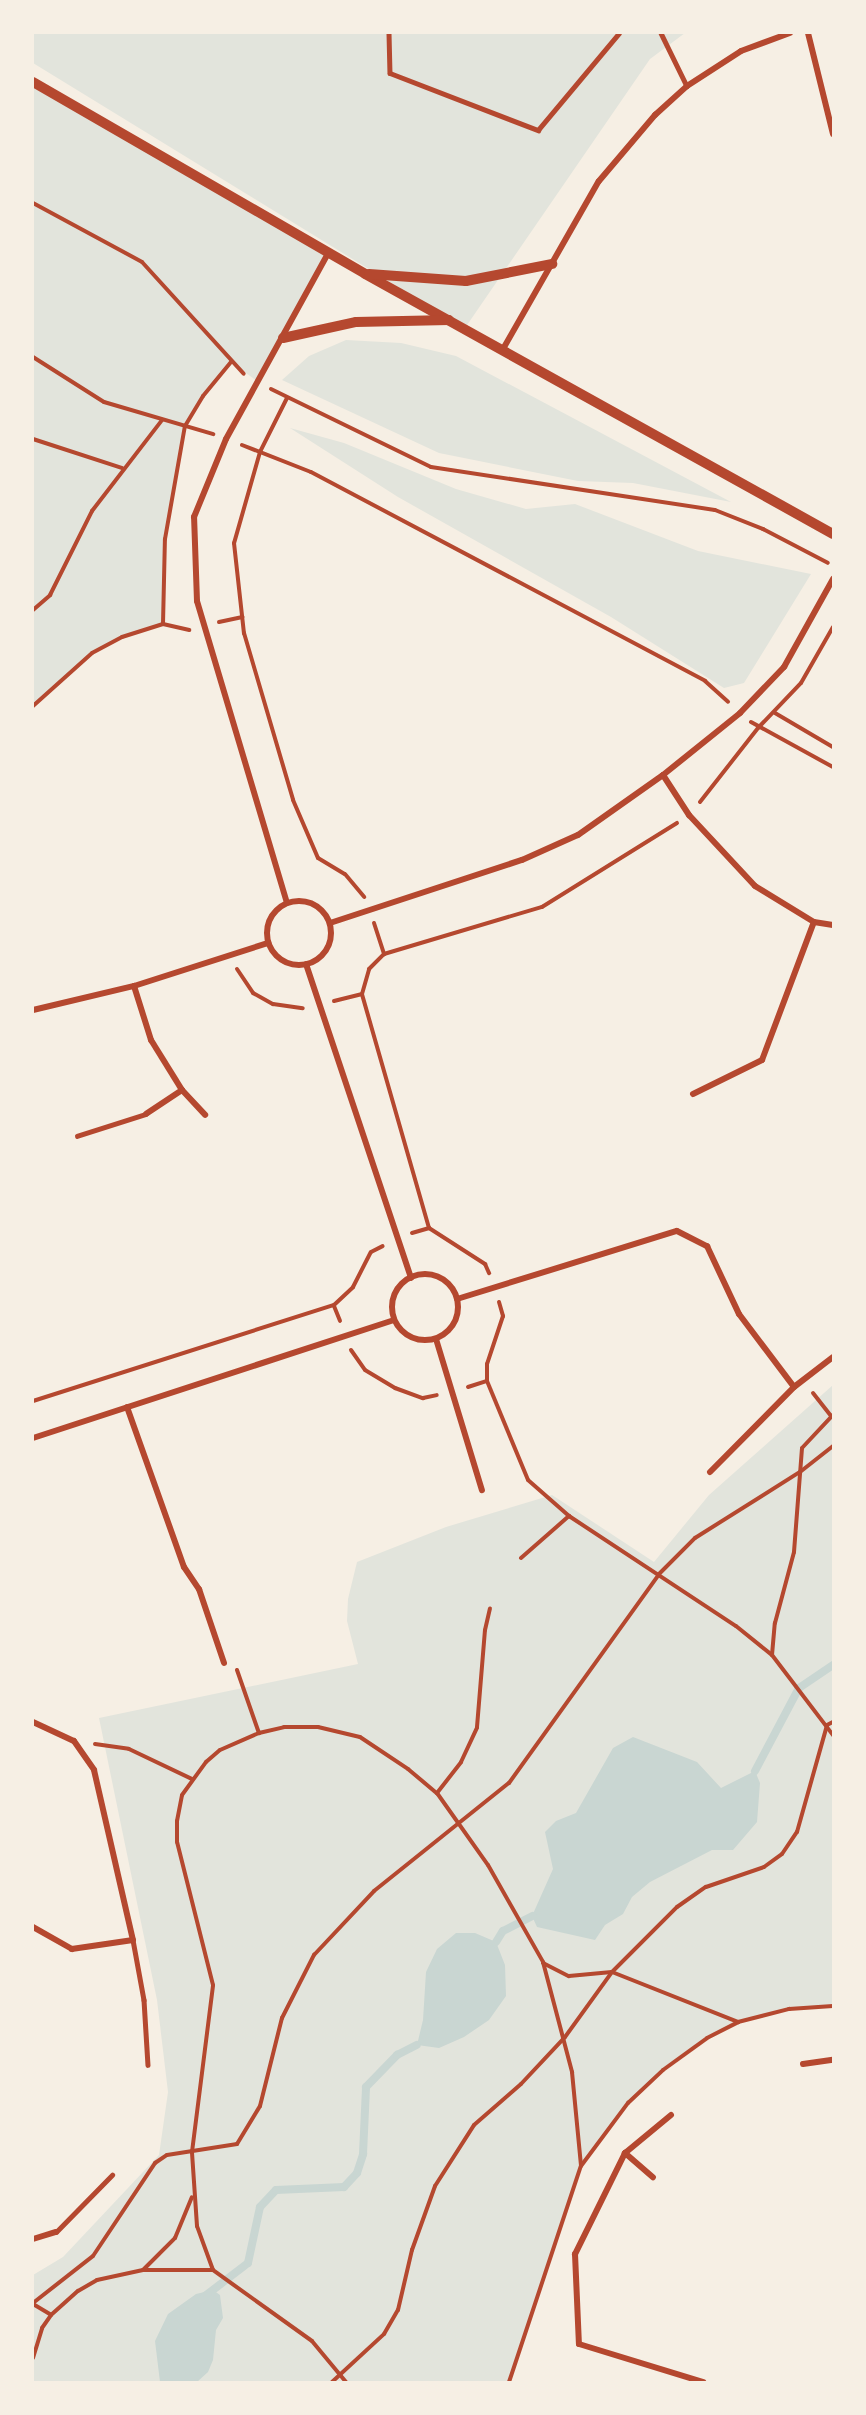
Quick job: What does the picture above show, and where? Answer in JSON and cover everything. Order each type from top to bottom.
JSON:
[{"type":"street","points":[[503,349],[599,181],[655,115],[687,86],[741,51],[790,33]]},
{"type":"street","points":[[808,33],[833,134]]},
{"type":"street","points":[[33,82],[365,274],[833,534]]},
{"type":"street","points":[[287,903],[197,601],[194,517],[226,439],[329,252]]},
{"type":"street","points":[[365,274],[466,281],[552,264]]},
{"type":"street","points":[[283,338],[356,322],[449,320]]},
{"type":"street","points":[[330,923],[522,860],[578,835],[663,775],[740,713],[784,667],[833,579]]},
{"type":"street","points":[[663,775],[689,815],[755,886],[814,922],[833,925]]},
{"type":"street","points":[[298,901],[318,906],[330,923],[329,944],[316,960],[306,964],[288,963],[268,943],[268,924],[272,915],[287,903],[298,901]]},
{"type":"street","points":[[693,1094],[762,1060],[814,922]]},
{"type":"street","points":[[33,1010],[134,986],[268,943]]},
{"type":"street","points":[[306,964],[411,1278]]},
{"type":"street","points":[[134,986],[151,1040],[182,1090],[205,1115]]},
{"type":"street","points":[[146,1114],[182,1090]]},
{"type":"street","points":[[457,1299],[677,1231],[707,1246],[739,1314],[794,1387]]},
{"type":"street","points":[[433,1275],[447,1283],[457,1299],[456,1321],[436,1339],[413,1338],[393,1320],[395,1294],[411,1278],[433,1275]]},
{"type":"street","points":[[33,1438],[393,1320]]},
{"type":"street","points":[[436,1339],[450,1392],[482,1490]]},
{"type":"street","points":[[710,1472],[794,1387],[833,1357]]},
{"type":"street","points":[[128,1407],[184,1567],[199,1589],[224,1663]]},
{"type":"street","points":[[33,1722],[74,1741],[94,1770],[133,1940],[72,1949],[33,1927]]},
{"type":"street","points":[[803,2064],[833,2060]]},
{"type":"street","points":[[671,2115],[625,2153],[575,2254],[579,2344],[703,2382]]},
{"type":"street","points":[[625,2153],[653,2177]]},
{"type":"street","points":[[33,2239],[57,2232]]},
{"type":"lane","points":[[389,33],[390,73],[538,130],[619,33]]},
{"type":"lane","points":[[661,33],[687,86]]},
{"type":"lane","points":[[77,1136],[146,1114]]},
{"type":"lane","points":[[133,1940],[144,2000],[148,2065]]},
{"type":"lane","points":[[57,2232],[112,2175]]},
{"type":"path","points":[[33,203],[142,262],[231,362],[257,381],[287,398],[431,467],[715,510],[763,528],[833,565]]},
{"type":"path","points":[[33,357],[104,402],[226,439],[311,472],[705,681],[758,728],[833,767]]},
{"type":"path","points":[[33,706],[92,653],[122,637],[163,624],[165,539],[185,426],[203,396],[231,362]]},
{"type":"path","points":[[287,398],[260,452],[234,543],[244,633],[293,800],[318,858],[345,874],[362,892],[384,954]]},
{"type":"path","points":[[33,610],[50,595],[92,511],[122,468],[162,420]]},
{"type":"path","points":[[33,439],[122,468]]},
{"type":"path","points":[[833,627],[801,682],[775,713],[758,728],[689,815],[542,907],[384,954],[369,969],[362,994],[429,1228],[485,1264],[495,1286],[503,1316],[487,1364],[487,1381],[528,1480],[569,1516],[658,1574],[772,1655],[833,1735]]},
{"type":"path","points":[[775,713],[833,747]]},
{"type":"path","points":[[231,955],[253,993],[273,1004],[298,1009],[362,994]]},
{"type":"path","points":[[33,1401],[334,1305],[353,1287],[371,1252],[398,1237],[429,1228]]},
{"type":"path","points":[[334,1305],[353,1356],[365,1370],[395,1388],[423,1398],[487,1381]]},
{"type":"path","points":[[772,1655],[775,1623],[794,1552],[802,1448],[832,1415],[803,1380]]},
{"type":"path","points":[[51,2315],[33,2304],[93,2256],[155,2163],[167,2156],[237,2144],[250,2127],[260,2106],[282,2018],[314,1955],[375,1891],[426,1847],[461,1825],[509,1783],[658,1574],[695,1538],[800,1472],[833,1446]]},
{"type":"path","points":[[521,1558],[569,1516]]},
{"type":"path","points":[[437,1793],[461,1762],[477,1727],[485,1630],[490,1609]]},
{"type":"path","points":[[224,1663],[234,1665],[242,1678],[259,1733]]},
{"type":"path","points":[[332,2382],[384,2334],[398,2310],[421,2221],[453,2155],[474,2125],[521,2084],[566,2037],[612,1972],[644,1938],[696,1894],[737,1873],[764,1868],[782,1854],[797,1832],[827,1725],[833,1722]]},
{"type":"path","points":[[346,2382],[312,2341],[213,2270],[197,2226],[192,2196],[192,2152],[213,1985],[177,1842],[182,1795],[192,1779],[220,1750],[259,1733],[302,1726],[360,1737],[408,1769],[437,1793],[461,1825],[543,1962],[566,2037],[581,2166]]},
{"type":"path","points":[[74,1741],[129,1749],[192,1779]]},
{"type":"path","points":[[543,1962],[568,1976],[612,1972],[738,2022]]},
{"type":"path","points":[[143,2270],[175,2238],[192,2196]]},
{"type":"path","points":[[33,2358],[42,2328],[51,2315],[78,2291],[97,2280],[143,2270],[213,2270]]},
{"type":"shaded area","points":[[33,33],[685,33],[650,59],[465,328],[33,63]]},
{"type":"shaded area","points":[[33,82],[329,252],[257,381],[232,363],[203,396],[185,426],[165,539],[163,624],[122,637],[92,653],[33,706]]},
{"type":"shaded area","points":[[346,340],[401,343],[456,356],[731,502],[633,483],[578,481],[439,453],[282,380],[309,356]]},
{"type":"shaded area","points":[[290,428],[344,443],[456,489],[526,509],[575,504],[698,551],[811,574],[744,683],[724,688],[611,617],[398,497]]},
{"type":"shaded area","points":[[833,1385],[833,2006],[789,2009],[738,2022],[707,2038],[663,2070],[628,2103],[581,2166],[509,2382],[33,2382],[33,2275],[63,2257],[159,2155],[168,2092],[157,2000],[99,1718],[358,1664],[347,1621],[348,1599],[357,1562],[446,1527],[552,1495],[654,1562],[709,1495]]},
{"type":"shaded area","points":[[633,1737],[697,1762],[721,1788],[755,1771],[760,1783],[757,1822],[733,1850],[712,1850],[650,1882],[632,1897],[623,1914],[605,1925],[595,1940],[537,1927],[532,1916],[553,1869],[545,1832],[556,1821],[576,1813],[613,1748]]},
{"type":"shaded area","points":[[456,1933],[475,1933],[496,1942],[505,1965],[506,1996],[489,2020],[464,2037],[439,2048],[417,2045],[423,2020],[426,1972],[437,1949]]},
{"type":"shaded area","points":[[213,2290],[220,2295],[223,2318],[216,2330],[213,2360],[208,2372],[197,2382],[160,2382],[155,2341],[168,2314],[196,2294]]},
{"type":"waterway","points":[[755,1771],[799,1688],[833,1665]]},
{"type":"waterway","points":[[496,1942],[503,1931],[532,1916]]},
{"type":"waterway","points":[[205,2296],[248,2263],[260,2207],[276,2190],[344,2187],[357,2173],[363,2154],[366,2087],[397,2055],[417,2045]]}]
